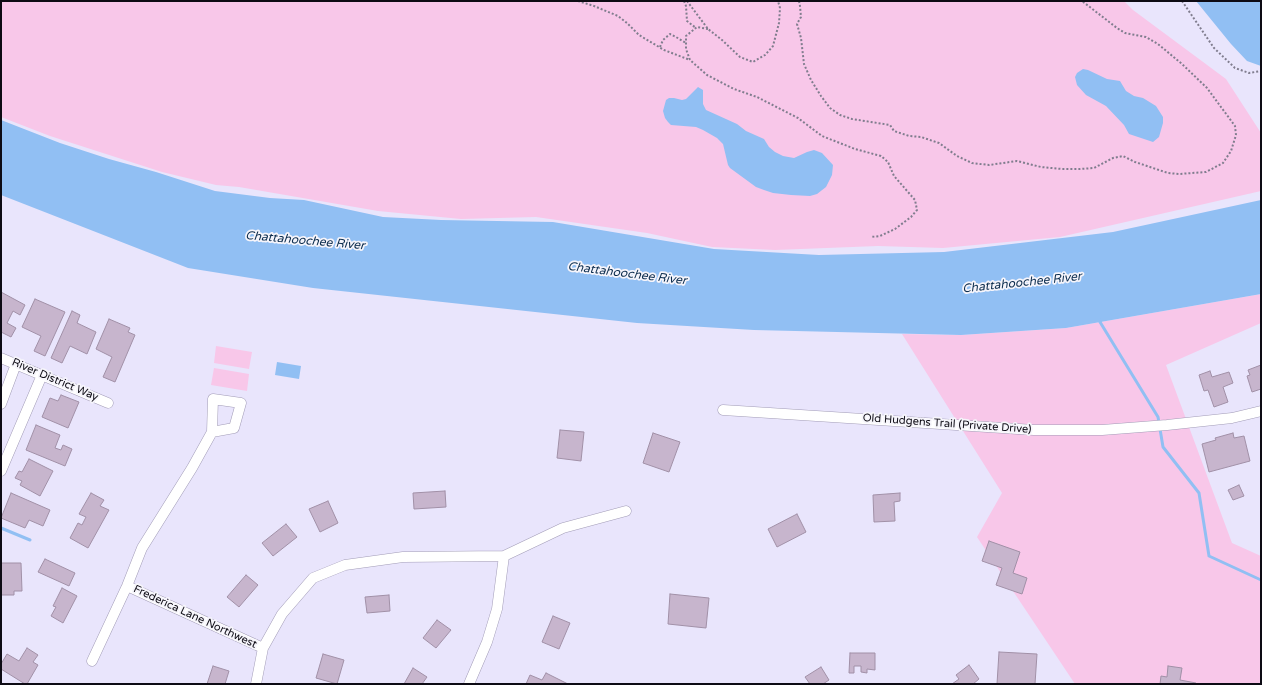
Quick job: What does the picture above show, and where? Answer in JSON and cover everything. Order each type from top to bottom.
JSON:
[{"type":"street","name":"River District Way","points":[[1,358],[108,403]]},
{"type":"street","points":[[1,404],[16,364]]},
{"type":"street","points":[[1,471],[42,375]]},
{"type":"street","name":"Old Hudgens Trail (Private Drive)","points":[[723,410],[1034,430],[1102,430],[1169,425],[1232,418],[1261,411]]},
{"type":"street","name":"Frederica Lane Northwest","points":[[92,661],[127,586],[142,548],[192,468],[212,432]]},
{"type":"street","points":[[256,684],[263,648],[282,614],[313,578],[345,565],[403,557],[504,556],[564,528],[626,511]]},
{"type":"street","points":[[469,684],[488,642],[497,609],[504,556]]},
{"type":"street","name":"Frederica Lane Northwest","points":[[127,586],[263,648]]},
{"type":"path","points":[[578,1],[618,16],[639,35],[660,47],[690,60],[707,75],[734,90],[757,97],[798,118],[822,136],[855,149],[881,156],[888,162],[894,176],[915,200],[917,210],[911,217],[895,229],[880,236],[871,236]]},
{"type":"path","points":[[684,1],[686,6],[687,21],[696,28]]},
{"type":"path","points":[[687,1],[708,29],[740,57],[753,62],[765,55],[773,46],[779,23],[780,8],[778,1]]},
{"type":"path","points":[[799,1],[801,17],[798,24],[804,64],[811,80],[821,96],[830,108],[840,115],[852,119],[890,125],[894,131],[939,143],[957,156],[972,163],[978,164],[989,165],[1017,161],[1041,167],[1080,169],[1094,168],[1114,158],[1123,156],[1135,162],[1168,173],[1179,174],[1206,172],[1223,162],[1231,151],[1236,135],[1235,126],[1207,88],[1158,44],[1146,37],[1125,33],[1116,28],[1082,1]]},
{"type":"path","points":[[1182,1],[1214,48],[1235,68],[1249,72],[1261,71]]},
{"type":"path","points":[[690,60],[686,49],[686,36],[697,27],[708,29]]},
{"type":"path","points":[[660,47],[663,40],[670,34],[686,43]]},
{"type":"shaded area","points":[[1,1],[1124,1],[1133,10],[1226,79],[1261,133],[1261,191],[1060,237],[943,248],[878,246],[775,250],[712,247],[647,233],[536,217],[461,219],[378,211],[239,187],[216,185],[162,172],[50,136],[1,117]]},
{"type":"shaded area","points":[[1261,294],[1261,323],[1166,365],[1232,543],[1261,556],[1261,684],[1075,684],[977,537],[1002,493],[902,334],[961,335],[1066,328]]},
{"type":"shaded area","points":[[216,346],[252,352],[249,369],[214,363]]},
{"type":"shaded area","points":[[214,368],[249,374],[247,391],[211,385]]},
{"type":"water","points":[[1196,1],[1261,1],[1261,66],[1247,61]]},
{"type":"water","points":[[1083,69],[1107,79],[1120,81],[1126,91],[1134,96],[1143,98],[1156,106],[1163,117],[1159,137],[1153,142],[1129,134],[1124,125],[1106,106],[1086,95],[1077,85],[1075,77],[1077,73]]},
{"type":"water","points":[[698,87],[703,90],[703,104],[706,110],[737,124],[746,131],[764,139],[769,147],[775,152],[783,156],[794,158],[814,150],[822,153],[833,165],[832,175],[826,187],[817,194],[810,196],[773,193],[756,187],[730,168],[723,144],[717,138],[696,127],[671,125],[665,118],[663,111],[666,100],[669,98],[682,100],[686,99]]},
{"type":"water","name":"Chattahoochee River","points":[[1,120],[60,143],[215,191],[270,198],[304,200],[383,217],[441,220],[553,222],[714,249],[819,255],[944,252],[1113,232],[1261,200],[1261,294],[1066,328],[961,335],[754,330],[637,323],[313,288],[188,268],[1,195]]},
{"type":"water","points":[[277,362],[301,366],[299,379],[275,375]]},
{"type":"building","points":[[1,292],[25,305],[20,315],[13,311],[7,323],[16,328],[11,337],[1,332]]},
{"type":"building","points":[[35,299],[65,312],[45,356],[34,351],[41,336],[22,327]]},
{"type":"building","points":[[72,311],[80,315],[77,323],[96,332],[87,354],[70,346],[62,363],[51,358]]},
{"type":"building","points":[[109,319],[130,328],[128,332],[135,335],[115,382],[103,377],[112,357],[96,349]]},
{"type":"building","points":[[1261,365],[1261,389],[1252,392],[1247,376],[1250,375],[1248,370]]},
{"type":"building","points":[[1210,371],[1212,377],[1229,372],[1233,383],[1223,387],[1228,402],[1214,407],[1208,390],[1204,391],[1199,375]]},
{"type":"building","points":[[61,395],[79,402],[68,428],[42,417],[50,398],[58,401]]},
{"type":"building","points":[[36,425],[60,435],[55,448],[61,450],[63,445],[72,449],[65,466],[26,450]]},
{"type":"building","points":[[560,430],[584,432],[581,461],[557,458]]},
{"type":"building","points":[[653,433],[680,442],[669,472],[643,463]]},
{"type":"building","points":[[1233,433],[1234,438],[1244,436],[1250,461],[1209,472],[1202,444],[1216,440],[1215,438]]},
{"type":"building","points":[[29,459],[53,471],[40,496],[20,485],[22,481],[15,478],[19,471],[22,472]]},
{"type":"building","points":[[1239,485],[1244,496],[1233,500],[1228,490]]},
{"type":"building","points":[[445,491],[446,507],[414,509],[413,493]]},
{"type":"building","points":[[11,493],[50,510],[43,526],[29,520],[25,528],[1,518]]},
{"type":"building","points":[[91,493],[104,500],[100,506],[109,510],[88,548],[70,538],[78,523],[82,525],[86,517],[79,514]]},
{"type":"building","points":[[900,493],[900,501],[894,502],[895,521],[874,522],[873,495]]},
{"type":"building","points":[[328,501],[338,523],[320,532],[309,509]]},
{"type":"building","points":[[797,514],[806,532],[777,547],[768,529]]},
{"type":"building","points":[[286,524],[297,537],[273,556],[262,543]]},
{"type":"building","points":[[989,541],[1020,552],[1013,573],[1027,578],[1022,594],[996,585],[1002,568],[982,561]]},
{"type":"building","points":[[45,559],[75,573],[69,586],[38,572]]},
{"type":"building","points":[[1,563],[21,563],[22,591],[14,591],[14,595],[1,595]]},
{"type":"building","points":[[246,575],[258,585],[239,607],[227,597]]},
{"type":"building","points":[[62,588],[77,596],[63,623],[51,616],[56,607],[53,606]]},
{"type":"building","points":[[670,594],[709,598],[706,628],[668,624]]},
{"type":"building","points":[[389,595],[390,611],[367,613],[365,597]]},
{"type":"building","points":[[553,616],[570,623],[559,649],[542,642]]},
{"type":"building","points":[[437,620],[451,630],[436,648],[423,638]]},
{"type":"building","points":[[27,648],[38,655],[33,662],[38,665],[27,684],[25,684],[1,669],[1,664],[7,654],[19,661]]},
{"type":"building","points":[[999,652],[1037,654],[1035,684],[997,684]]},
{"type":"building","points":[[850,653],[875,653],[875,670],[867,669],[867,673],[861,672],[861,666],[854,666],[854,673],[849,673]]},
{"type":"building","points":[[323,654],[344,660],[337,684],[316,678]]},
{"type":"building","points":[[969,665],[979,679],[973,684],[952,684],[959,679],[956,675]]},
{"type":"building","points":[[213,666],[229,671],[225,684],[207,684]]},
{"type":"building","points":[[1168,666],[1182,668],[1180,680],[1196,684],[1160,684],[1161,676],[1167,677]]},
{"type":"building","points":[[821,667],[829,680],[823,684],[810,684],[805,677]]},
{"type":"building","points":[[413,668],[427,677],[422,684],[404,684]]},
{"type":"building","points":[[546,673],[568,684],[526,684],[530,675],[542,680]]},
{"type":"waterway","points":[[1101,320],[1100,322],[1158,417],[1163,447],[1199,493],[1209,556],[1261,580]]},
{"type":"waterway","points":[[1,528],[30,540]]}]
